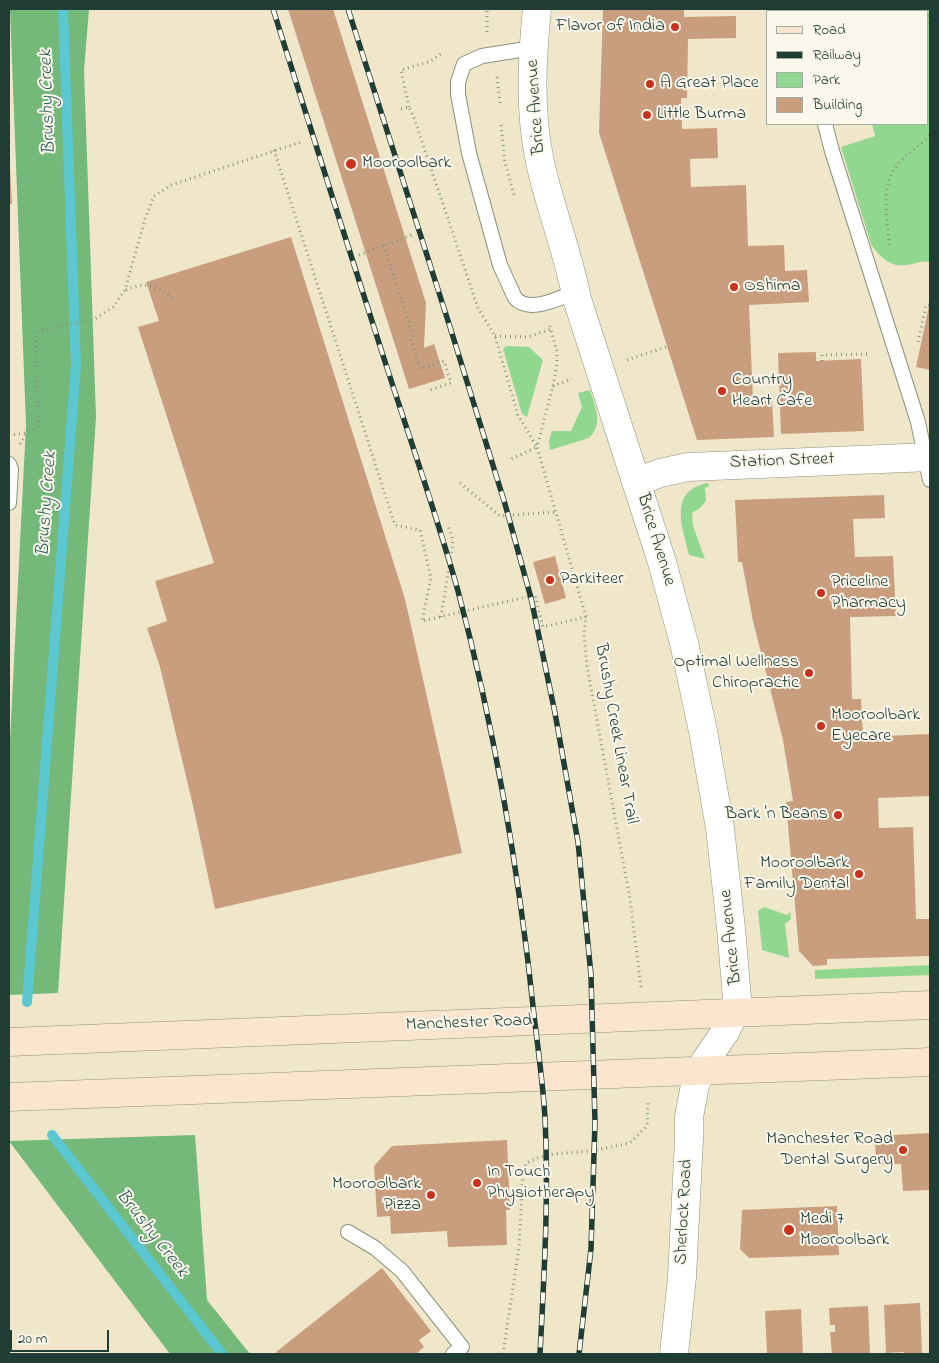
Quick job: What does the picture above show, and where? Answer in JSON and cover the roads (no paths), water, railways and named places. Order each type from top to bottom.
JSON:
[{"type":"main road","name":"Manchester Road","points":[[9,1042],[930,1006]]},
{"type":"main road","points":[[9,1097],[930,1062]]},
{"type":"street","name":"Brice Avenue","points":[[537,9],[533,48],[534,116],[540,161],[571,268],[576,292],[662,562],[684,643],[713,783],[737,980],[737,998],[734,1014],[725,1032],[700,1071]]},
{"type":"street","name":"Station Street","points":[[637,482],[660,473],[688,467],[929,464]]},
{"type":"street","name":"Sherlock Road","points":[[674,1354],[682,1277],[689,1117],[692,1097],[700,1071]]},
{"type":"lane","points":[[533,48],[492,54],[468,61],[459,73],[458,94],[469,153],[500,264],[510,289],[518,302],[526,305],[544,302],[576,292]]},
{"type":"lane","points":[[825,125],[918,422],[929,464]]},
{"type":"lane","points":[[9,464],[12,469],[9,504]]},
{"type":"lane","points":[[348,1232],[374,1248],[402,1271],[462,1347],[453,1354]]},
{"type":"waterway","name":"Brushy Creek","points":[[27,1002],[76,365],[63,9]]},
{"type":"waterway","name":"Brushy Creek","points":[[52,1135],[222,1354]]},
{"type":"railway","points":[[273,9],[449,560],[471,643],[494,749],[521,908],[544,1105],[546,1207],[540,1354]]},
{"type":"railway","points":[[348,9],[505,504],[531,598],[555,713],[578,842],[591,975],[595,1122],[591,1249],[579,1354]]},
{"type":"place","name":"Flavor of India","points":[[675,27]]},
{"type":"place","name":"A Great Place","points":[[650,84]]},
{"type":"place","name":"Little Burma","points":[[647,115]]},
{"type":"place","name":"Mooroolbark","points":[[351,164]]},
{"type":"place","name":"Oshima","points":[[734,287]]},
{"type":"place","name":"Country Heart Cafe","points":[[722,391]]},
{"type":"place","name":"Parkiteer","points":[[550,580]]},
{"type":"place","name":"Priceline Pharmacy","points":[[821,593]]},
{"type":"place","name":"Optimal Wellness Chiropractic","points":[[809,673]]},
{"type":"place","name":"Mooroolbark Eyecare","points":[[821,726]]},
{"type":"place","name":"Bark 'n Beans","points":[[838,815]]},
{"type":"place","name":"Mooroolbark Family Dental","points":[[859,874]]},
{"type":"place","name":"Manchester Road Dental Surgery","points":[[903,1150]]},
{"type":"place","name":"In Touch Physiotherapy","points":[[477,1183]]},
{"type":"place","name":"Mooroolbark Pizza","points":[[431,1195]]},
{"type":"place","name":"Medi 7 Mooroolbark","points":[[789,1230]]}]
